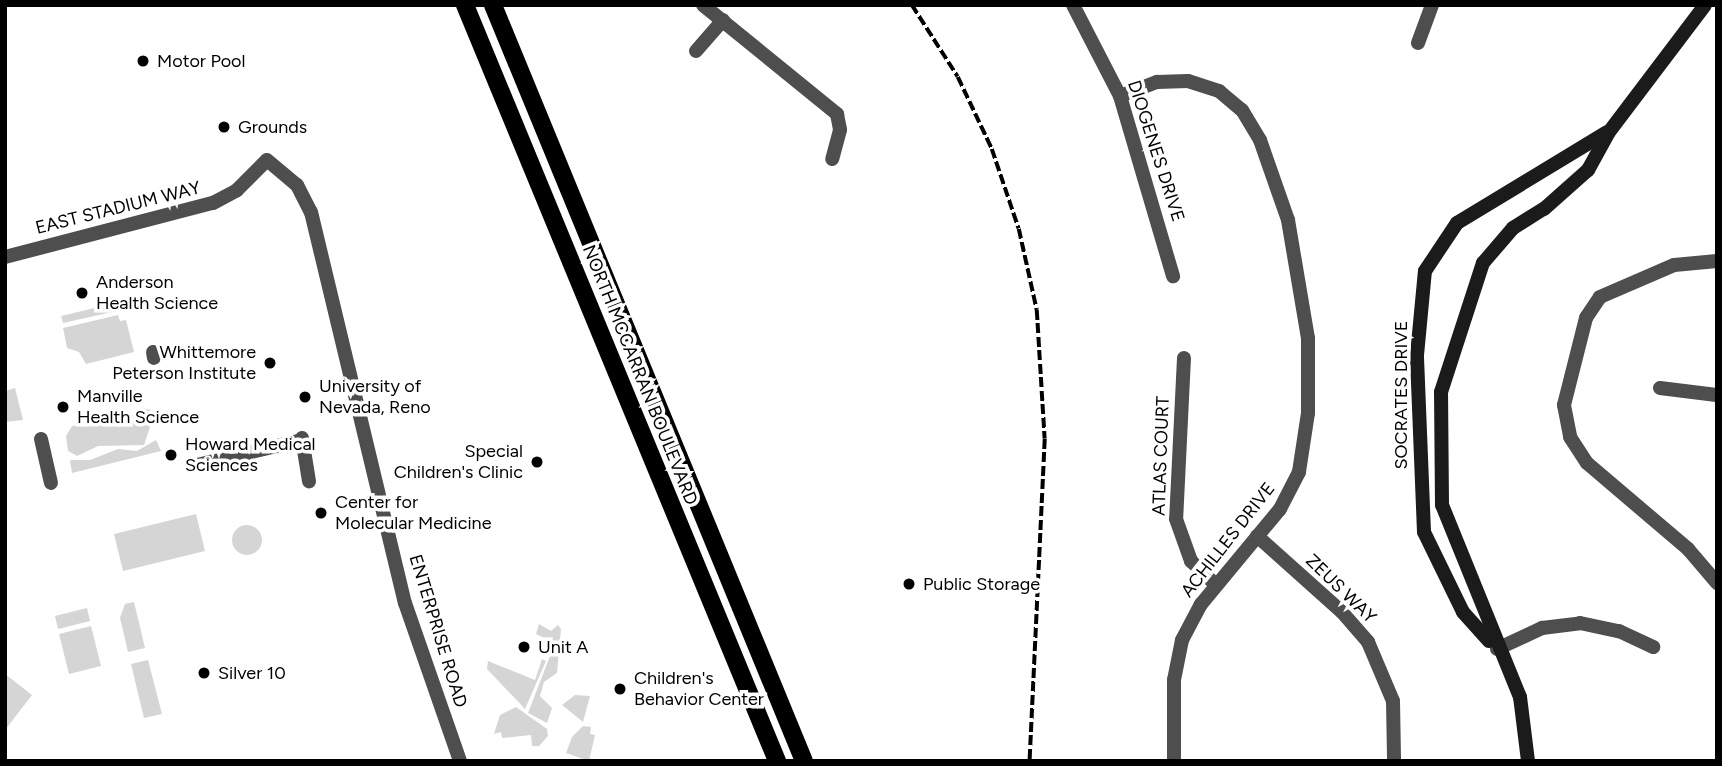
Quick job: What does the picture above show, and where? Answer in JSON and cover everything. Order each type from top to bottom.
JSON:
[{"type":"main road","name":"NORTH MCCARRAN BOULEVARD","points":[[465,5],[777,761]]},
{"type":"main road","name":"NORTH MCCARRAN BOULEVARD","points":[[493,5],[804,761]]},
{"type":"street","points":[[703,5],[837,114],[841,130],[832,159]]},
{"type":"street","name":"DIOGENES DRIVE","points":[[1073,5],[1120,96],[1173,276]]},
{"type":"street","points":[[1418,43],[1432,5]]},
{"type":"street","name":"SOCRATES DRIVE","points":[[1528,761],[1520,698],[1497,649],[1442,505],[1441,392],[1483,263],[1513,229],[1544,209],[1588,170],[1609,132],[1705,5]]},
{"type":"street","points":[[696,51],[723,20]]},
{"type":"street","name":"ACHILLES DRIVE","points":[[1120,96],[1172,80],[1219,91],[1251,123],[1284,207],[1304,298],[1308,413],[1295,481],[1257,536],[1216,585],[1190,622],[1177,660],[1174,761]]},
{"type":"street","name":"SOCRATES DRIVE","points":[[1497,649],[1463,611],[1424,532],[1418,355],[1425,271],[1457,223],[1609,132]]},
{"type":"street","name":"EAST STADIUM WAY","points":[[5,257],[214,203],[237,190],[267,160]]},
{"type":"street","name":"ENTERPRISE ROAD","points":[[267,160],[297,185],[311,212],[405,603],[460,761]]},
{"type":"street","points":[[1717,261],[1674,265],[1600,297],[1586,318],[1564,405],[1570,437],[1587,463],[1688,549],[1717,583]]},
{"type":"street","name":"ATLAS COURT","points":[[1184,358],[1176,519],[1191,561],[1216,585]]},
{"type":"street","points":[[1661,388],[1717,395]]},
{"type":"street","points":[[41,439],[51,483]]},
{"type":"street","points":[[197,465],[302,439],[309,481]]},
{"type":"street","name":"ZEUS WAY","points":[[1257,536],[1342,612],[1368,642],[1393,701],[1394,761]]},
{"type":"street","points":[[1497,649],[1542,628],[1580,624],[1619,631],[1653,647]]},
{"type":"shaded area","points":[[137,298],[139,306],[63,323],[61,316]]},
{"type":"shaded area","points":[[118,315],[120,321],[126,320],[134,352],[86,364],[79,352],[67,348],[63,328]]},
{"type":"shaded area","points":[[15,388],[23,420],[5,422],[5,391]]},
{"type":"shaded area","points":[[143,408],[151,410],[153,418],[144,445],[98,446],[77,456],[68,451],[66,436],[72,426],[108,416],[124,420]]},
{"type":"shaded area","points":[[156,440],[161,451],[72,473],[70,460],[90,460],[118,449],[137,451]]},
{"type":"shaded area","points":[[196,514],[205,551],[123,571],[114,534]]},
{"type":"shaded area","points":[[247,525],[253,526],[261,534],[261,546],[253,554],[247,555],[241,554],[233,546],[232,540],[233,534],[241,526]]},
{"type":"shaded area","points":[[134,602],[145,648],[128,652],[120,618],[125,604]]},
{"type":"shaded area","points":[[87,608],[90,621],[58,629],[55,616]]},
{"type":"shaded area","points":[[539,624],[551,631],[558,625],[561,629],[557,673],[544,682],[540,696],[552,708],[547,723],[528,713],[555,643],[536,634]]},
{"type":"shaded area","points":[[91,626],[101,666],[69,674],[59,634]]},
{"type":"shaded area","points":[[542,659],[546,661],[525,709],[487,669],[488,661],[535,680]]},
{"type":"shaded area","points":[[148,660],[162,714],[144,718],[131,664]]},
{"type":"shaded area","points":[[5,674],[32,695],[5,730]]},
{"type":"shaded area","points":[[575,695],[590,696],[583,722],[562,705]]},
{"type":"shaded area","points":[[516,707],[547,729],[548,736],[539,746],[532,746],[531,735],[502,738],[501,732],[494,734],[500,715]]},
{"type":"shaded area","points":[[583,726],[591,727],[590,734],[595,735],[589,761],[566,753],[572,737]]},
{"type":"railway","points":[[912,5],[958,77],[992,149],[1019,229],[1037,310],[1045,439],[1030,761]]},
{"type":"place","name":"Motor Pool","points":[[143,61]]},
{"type":"place","name":"Grounds","points":[[224,127]]},
{"type":"place","name":"Anderson Health Science","points":[[82,293]]},
{"type":"place","name":"Whittemore Peterson Institute","points":[[270,363]]},
{"type":"place","name":"University of Nevada, Reno","points":[[305,397]]},
{"type":"place","name":"Manville Health Science","points":[[63,407]]},
{"type":"place","name":"Howard Medical Sciences","points":[[171,455]]},
{"type":"place","name":"Special Children's Clinic","points":[[537,462]]},
{"type":"place","name":"Center for Molecular Medicine","points":[[321,513]]},
{"type":"place","name":"Public Storage","points":[[909,584]]},
{"type":"place","name":"Unit A","points":[[524,647]]},
{"type":"place","name":"Silver 10","points":[[204,673]]},
{"type":"place","name":"Children's Behavior Center","points":[[620,689]]}]
